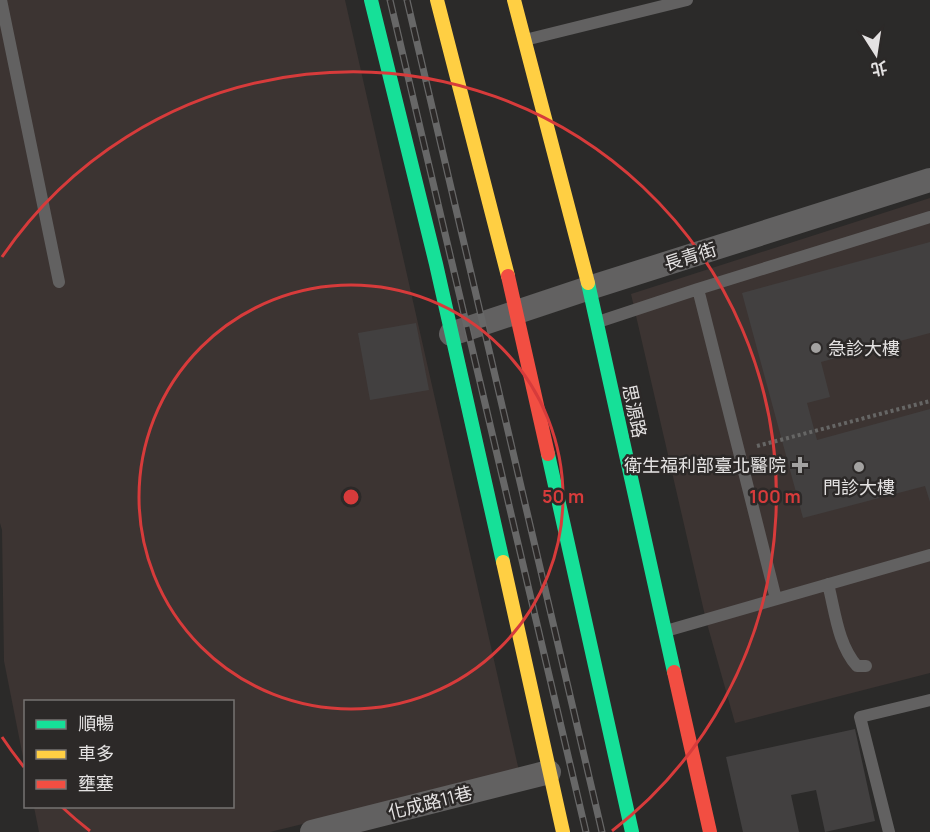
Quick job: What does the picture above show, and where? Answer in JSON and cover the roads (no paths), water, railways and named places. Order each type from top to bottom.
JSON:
[{"type":"main road","points":[[370,0],[436,264],[563,832]]},
{"type":"main road","points":[[437,0],[533,307],[632,832]]},
{"type":"main road","name":"思源路","points":[[514,0],[589,288],[710,832]]},
{"type":"street","name":"長青街","points":[[451,334],[930,180]]},
{"type":"street","name":"化成路11巷","points":[[312,832],[369,825],[549,772]]},
{"type":"lane","points":[[1,0],[59,282]]},
{"type":"lane","points":[[524,40],[687,0]]},
{"type":"lane","points":[[597,322],[930,217]]},
{"type":"lane","points":[[698,289],[776,599]]},
{"type":"lane","points":[[665,631],[930,555]]},
{"type":"lane","points":[[828,584],[840,633],[849,657],[857,666],[866,666]]},
{"type":"lane","points":[[889,832],[860,717],[930,700]]},
{"type":"railway","points":[[390,0],[586,832]]},
{"type":"railway","points":[[407,0],[602,832]]},
{"type":"place","name":"急診大樓","points":[[816,348]]},
{"type":"place","name":"衛生福利部臺北醫院","points":[[800,465]]},
{"type":"place","name":"門診大樓","points":[[859,467]]}]
